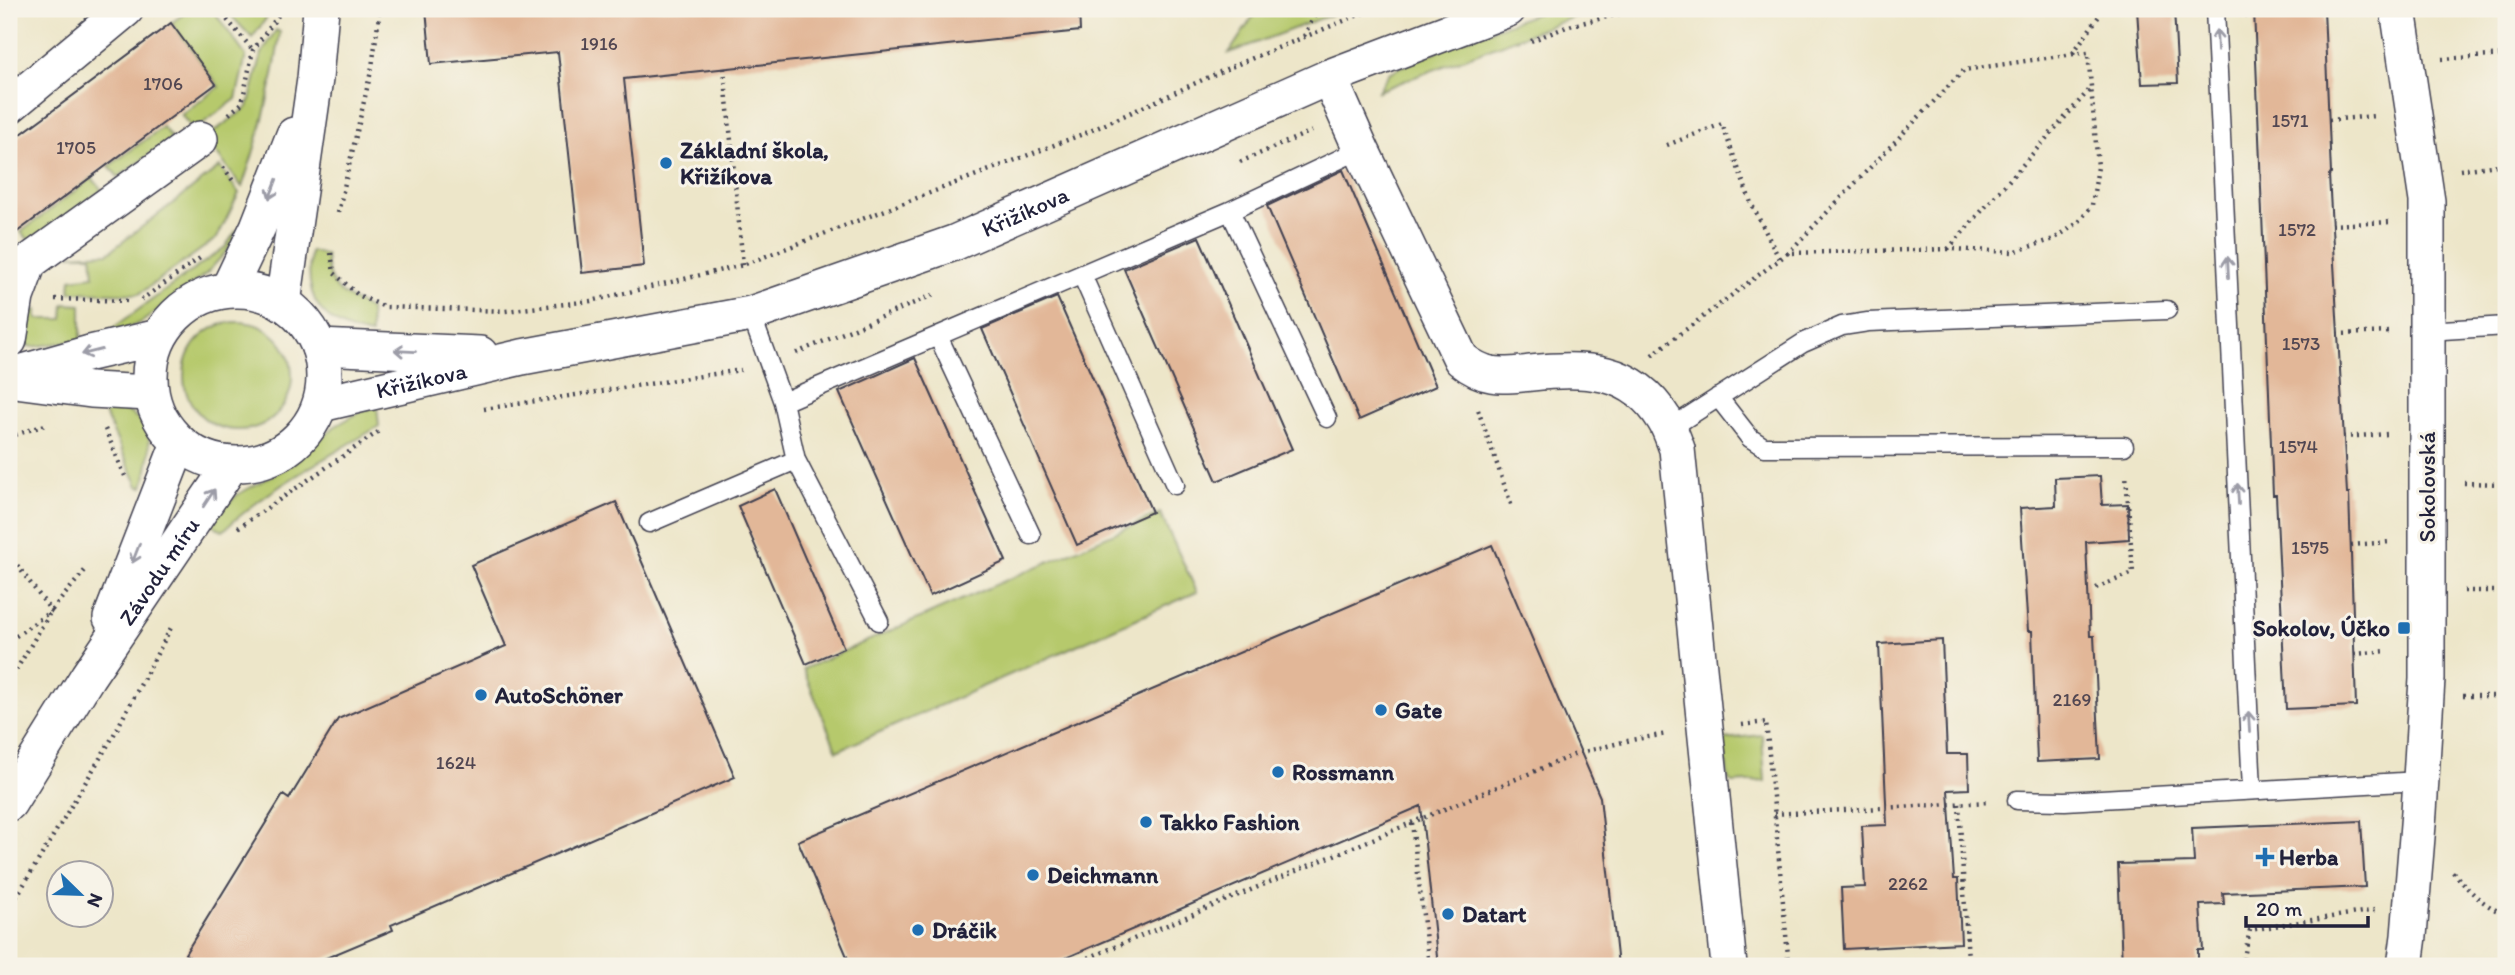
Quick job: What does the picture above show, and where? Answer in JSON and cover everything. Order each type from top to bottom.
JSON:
[{"type":"street","points":[[9,106],[126,9]]},
{"type":"street","points":[[283,303],[315,79],[321,9]]},
{"type":"street","name":"Křižíkova","points":[[321,404],[522,357],[751,314],[954,243],[1329,77],[1508,9]]},
{"type":"street","name":"Sokolovská","points":[[2398,9],[2427,201],[2427,679],[2405,966]]},
{"type":"street","points":[[1329,77],[1461,359],[1476,371],[1496,376],[1570,368],[1597,371],[1621,379],[1647,398],[1669,429],[1677,449],[1729,966]]},
{"type":"street","points":[[228,290],[258,227],[315,79]]},
{"type":"street","points":[[9,341],[16,297],[29,262],[213,140]]},
{"type":"street","points":[[228,290],[257,291],[283,303],[305,322],[319,347],[325,376],[321,404],[307,430],[286,450],[260,462],[231,465],[203,458],[179,443],[160,421],[150,393],[150,364],[159,337],[176,314],[184,308],[200,298],[228,290]]},
{"type":"street","points":[[9,378],[90,353],[159,337]]},
{"type":"street","name":"Křižíkova","points":[[319,347],[522,357]]},
{"type":"street","points":[[9,378],[91,390],[150,393]]},
{"type":"street","name":"Závodu míru","points":[[89,677],[179,443]]},
{"type":"street","name":"Závodu míru","points":[[9,803],[89,677],[231,465]]},
{"type":"lane","points":[[2216,9],[2252,790]]},
{"type":"lane","points":[[783,402],[1230,211],[1361,149]]},
{"type":"lane","points":[[1230,211],[1327,418]]},
{"type":"lane","points":[[1082,275],[1175,485]]},
{"type":"lane","points":[[1669,429],[1803,343],[1842,326],[1868,322],[2167,310]]},
{"type":"lane","points":[[751,314],[783,402],[796,460],[879,621]]},
{"type":"lane","points":[[2427,331],[2506,326]]},
{"type":"lane","points":[[938,336],[1031,535]]},
{"type":"lane","points":[[1718,397],[1750,438],[1764,447],[2124,446]]},
{"type":"lane","points":[[649,523],[796,460]]},
{"type":"lane","points":[[2017,800],[2065,801],[2420,781]]},
{"type":"path","points":[[218,9],[253,50]]},
{"type":"path","points":[[242,192],[213,140],[242,103],[253,50],[283,9]]},
{"type":"path","points":[[337,218],[372,67],[380,9]]},
{"type":"path","points":[[1303,37],[1318,9]]},
{"type":"path","points":[[330,241],[334,273],[358,295],[385,307],[505,312],[591,301],[743,265],[1088,132],[1231,67],[1373,9]]},
{"type":"path","points":[[2073,54],[2104,9]]},
{"type":"path","points":[[2324,12],[2370,9]]},
{"type":"path","points":[[1621,379],[1788,253],[1964,70],[2088,52],[2098,167],[2092,205],[2079,222],[2054,239],[2013,252],[1947,249],[1788,253]]},
{"type":"path","points":[[2438,59],[2506,55]]},
{"type":"path","points":[[724,68],[743,265]]},
{"type":"path","points":[[1947,249],[2091,87]]},
{"type":"path","points":[[2329,120],[2383,115]]},
{"type":"path","points":[[1667,145],[1722,124],[1751,203],[1780,260]]},
{"type":"path","points":[[2456,170],[2506,164]]},
{"type":"path","points":[[2331,225],[2398,222]]},
{"type":"path","points":[[130,308],[211,250]]},
{"type":"path","points":[[16,297],[88,302],[139,301]]},
{"type":"path","points":[[2337,334],[2392,332]]},
{"type":"path","points":[[1461,359],[1511,508]]},
{"type":"path","points":[[102,422],[128,483]]},
{"type":"path","points":[[2343,437],[2394,434]]},
{"type":"path","points":[[2096,587],[2133,573],[2124,446]]},
{"type":"path","points":[[2463,483],[2506,484]]},
{"type":"path","points":[[2351,545],[2401,541]]},
{"type":"path","points":[[9,554],[51,611]]},
{"type":"path","points":[[9,682],[51,611],[93,559]]},
{"type":"path","points":[[2463,591],[2506,591]]},
{"type":"path","points":[[9,641],[51,611]]},
{"type":"path","points":[[2354,654],[2400,650]]},
{"type":"path","points":[[2458,696],[2506,696]]},
{"type":"path","points":[[1705,729],[1766,722],[1789,966]]},
{"type":"path","points":[[1069,966],[1576,754],[1668,734]]},
{"type":"path","points":[[1774,814],[2017,800]]},
{"type":"path","points":[[1959,804],[1968,960],[1986,966]]},
{"type":"path","points":[[1412,822],[1429,966]]},
{"type":"path","points":[[2242,966],[2250,930],[2386,909]]},
{"type":"green space","points":[[191,9],[212,9],[246,56],[236,99],[194,130],[181,115],[219,87],[171,23]]},
{"type":"green space","points":[[225,9],[273,9],[252,38]]},
{"type":"green space","points":[[1258,9],[1346,9],[1229,53]]},
{"type":"green space","points":[[1549,9],[1606,9],[1573,17],[1378,91],[1389,73],[1401,67],[1463,40]]},
{"type":"green space","points":[[276,30],[280,32],[270,91],[242,187],[205,138],[248,107],[262,53]]},
{"type":"green space","points":[[163,127],[172,139],[118,177],[109,166]]},
{"type":"green space","points":[[220,167],[239,193],[217,238],[139,294],[70,292],[71,279],[94,276],[92,255],[69,255],[108,253]]},
{"type":"green space","points":[[92,178],[102,190],[32,243],[21,232]]},
{"type":"green space","points":[[236,231],[239,232],[232,245],[207,273],[142,322],[111,335],[105,334],[225,247]]},
{"type":"green space","points":[[311,251],[326,255],[329,276],[338,290],[370,309],[371,335],[340,325],[320,308],[310,284]]},
{"type":"green space","points":[[64,304],[81,305],[81,340],[32,347],[24,344],[30,310],[37,310],[37,319],[63,319]]},
{"type":"green space","points":[[238,322],[259,326],[276,338],[288,355],[292,376],[288,397],[276,414],[259,426],[238,430],[217,426],[200,414],[188,397],[184,376],[188,355],[200,338],[217,326]]},
{"type":"green space","points":[[103,405],[134,415],[147,432],[149,457],[143,487],[138,486]]},
{"type":"green space","points":[[377,406],[379,426],[278,487],[223,531],[208,522],[237,495],[293,464],[334,427]]},
{"type":"green space","points":[[1160,513],[1197,592],[837,751],[803,669]]},
{"type":"green space","points":[[1762,735],[1765,781],[1732,783],[1728,779],[1724,739]]},
{"type":"building","points":[[426,9],[554,9],[555,15],[622,9],[1079,9],[1080,31],[624,79],[644,266],[582,273],[558,52],[431,64]]},
{"type":"building","points":[[2137,9],[2174,9],[2178,83],[2142,84]]},
{"type":"building","points":[[2254,9],[2324,9],[2329,175],[2349,493],[2356,706],[2286,709],[2276,495],[2273,495]]},
{"type":"building","points":[[171,23],[216,84],[9,238],[9,143]]},
{"type":"building","points":[[1343,170],[1436,386],[1359,420],[1267,206]]},
{"type":"building","points":[[1199,237],[1292,449],[1217,481],[1124,269]]},
{"type":"building","points":[[1057,297],[1152,512],[1077,545],[982,329]]},
{"type":"building","points":[[915,358],[1006,561],[930,596],[839,392]]},
{"type":"building","points":[[2100,476],[2102,505],[2128,504],[2129,539],[2086,542],[2100,759],[2037,762],[2032,631],[2028,631],[2020,508],[2056,506],[2055,478]]},
{"type":"building","points":[[775,489],[844,648],[806,664],[738,506]]},
{"type":"building","points":[[616,502],[735,777],[391,925],[393,930],[307,966],[205,966],[185,954],[283,795],[289,799],[338,719],[506,646],[471,565]]},
{"type":"building","points":[[1492,545],[1600,797],[1618,966],[1438,966],[1421,806],[1047,966],[851,966],[798,841]]},
{"type":"building","points":[[1942,640],[1947,754],[1968,754],[1969,789],[1948,790],[1954,879],[1958,879],[1961,943],[1844,949],[1841,888],[1865,887],[1862,826],[1887,825],[1879,644]]},
{"type":"building","points":[[2361,821],[2365,887],[2223,893],[2224,904],[2200,905],[2203,950],[2198,950],[2198,966],[2122,966],[2118,864],[2194,862],[2192,828]]},
{"type":"place","name":"Základní škola, Křižíkova","points":[[666,163]]},
{"type":"place","name":"Sokolov, Účko","points":[[2404,628]]},
{"type":"place","name":"AutoSchöner","points":[[481,695]]},
{"type":"place","name":"Gate","points":[[1381,710]]},
{"type":"place","name":"Rossmann","points":[[1278,772]]},
{"type":"place","name":"Takko Fashion","points":[[1146,822]]},
{"type":"place","name":"Herba","points":[[2265,857]]},
{"type":"place","name":"Deichmann","points":[[1033,875]]},
{"type":"place","name":"Datart","points":[[1448,914]]},
{"type":"place","name":"Dráčik","points":[[918,930]]}]
